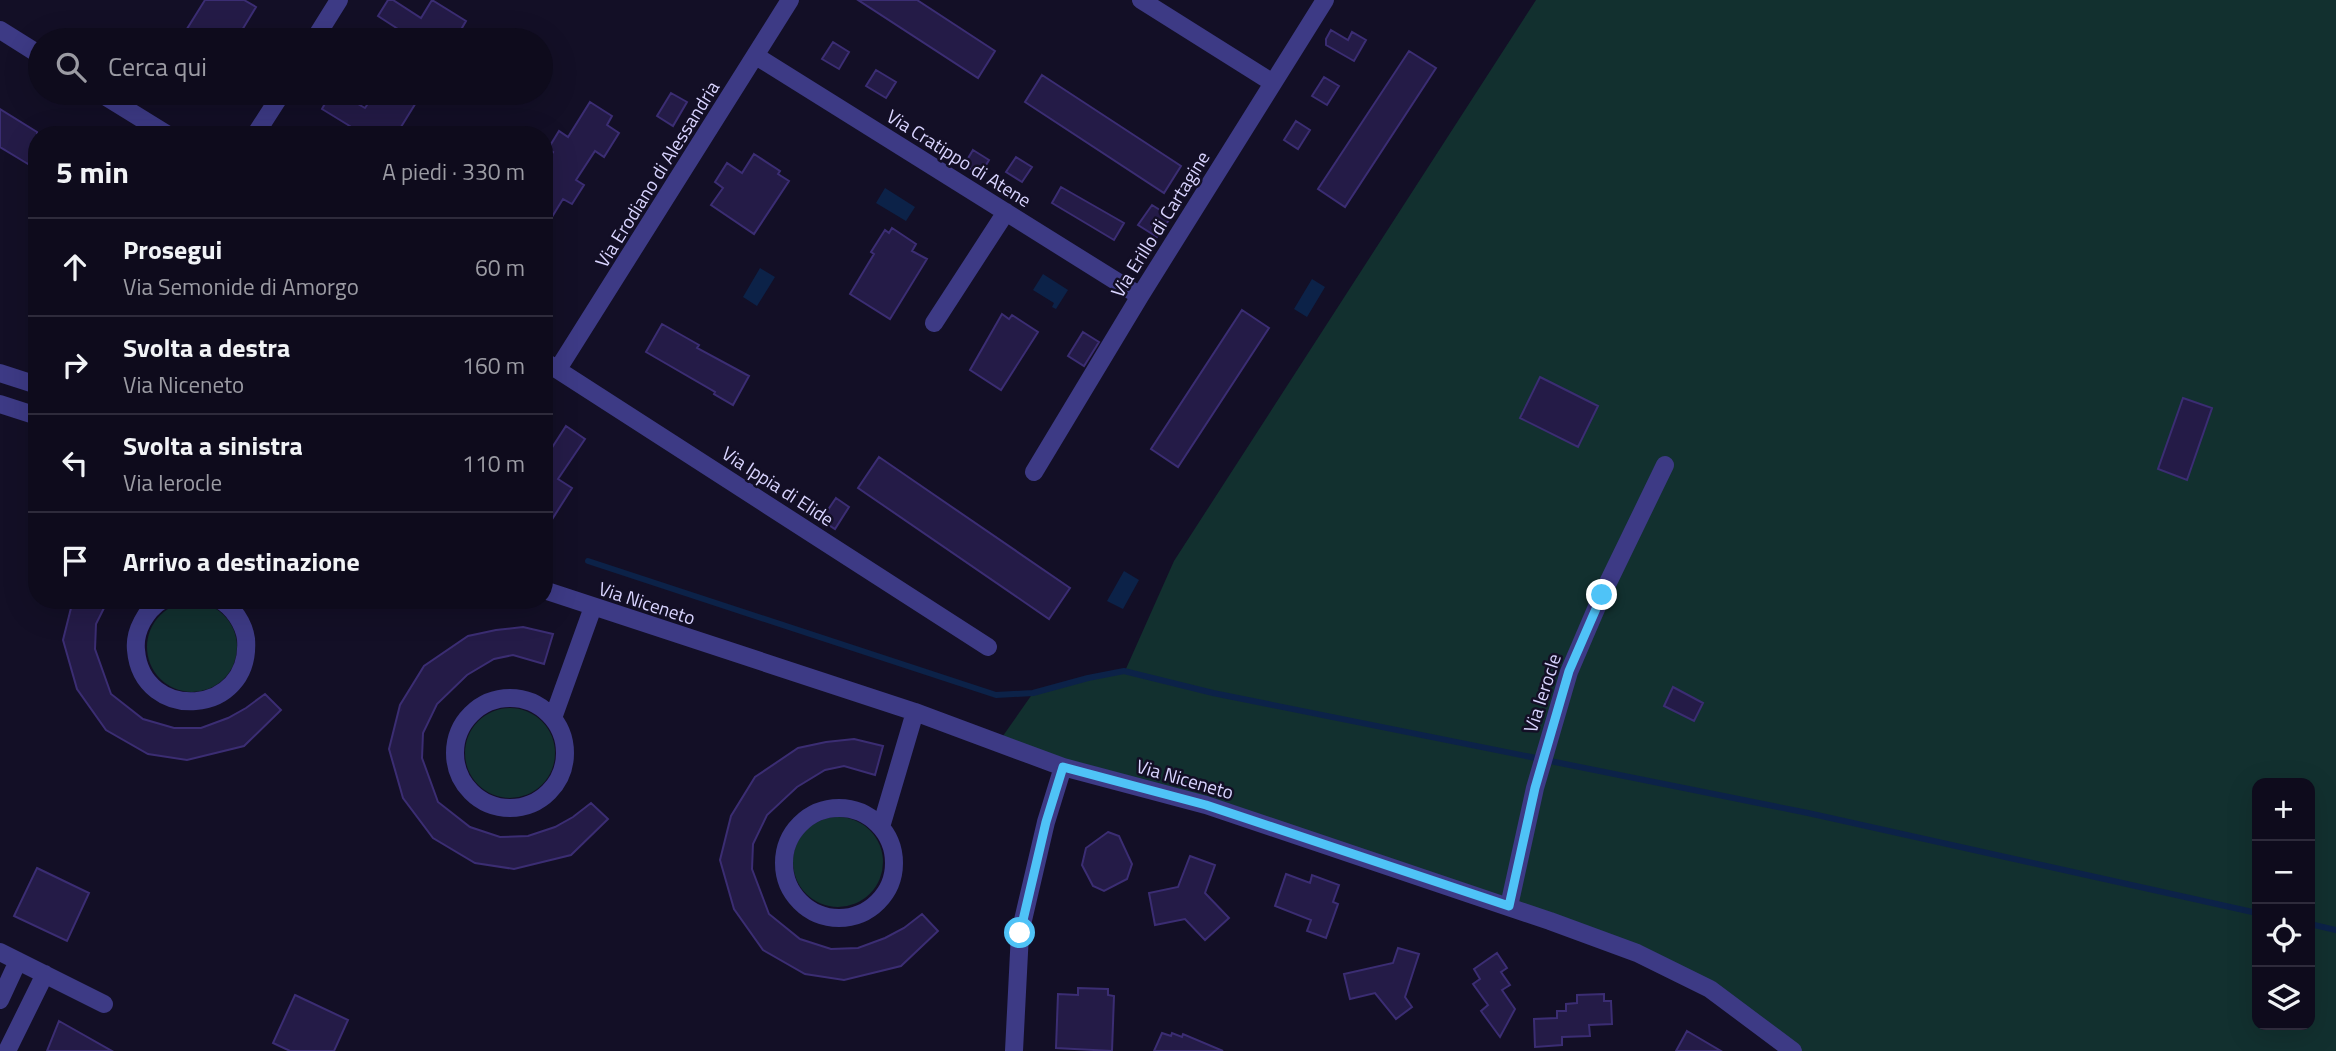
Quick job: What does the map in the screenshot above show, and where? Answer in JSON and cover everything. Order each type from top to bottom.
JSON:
[{"type":"street","points":[[322,28],[339,0]]},
{"type":"street","name":"Via Erodiano di Alessandria","points":[[553,362],[756,56],[790,0]]},
{"type":"street","points":[[1141,0],[1273,83]]},
{"type":"street","name":"Via Erillo di Cartagine","points":[[1034,472],[1140,296],[1325,0]]},
{"type":"street","points":[[0,30],[28,48]]},
{"type":"street","name":"Via Cratippo di Atene","points":[[756,56],[1140,296]]},
{"type":"street","points":[[119,105],[153,126]]},
{"type":"street","points":[[262,126],[275,105]]},
{"type":"street","points":[[934,323],[1006,212]]},
{"type":"street","name":"Via Ippia di Elide","points":[[553,366],[988,647]]},
{"type":"street","points":[[0,373],[28,382]]},
{"type":"street","points":[[0,404],[28,413]]},
{"type":"street","name":"Via Ierocle","points":[[1509,906],[1535,788],[1569,671],[1602,595],[1665,465]]},
{"type":"street","name":"Via Niceneto","points":[[553,593],[915,712],[1063,767],[1206,805],[1509,906],[1636,953],[1710,989],[1793,1051]]},
{"type":"street","points":[[553,718],[540,706],[524,699],[506,698],[490,702],[474,711],[463,724],[456,740],[455,757],[459,774],[468,789],[482,801],[500,808],[520,808],[538,802],[553,789],[562,773],[566,754],[562,735],[553,718],[593,607]]},
{"type":"street","points":[[152,609],[146,615],[138,632],[136,649],[139,667],[149,683],[163,695],[189,702],[216,697],[231,686],[242,671],[247,653],[245,634],[238,617],[231,609]]},
{"type":"street","points":[[881,827],[868,816],[852,809],[835,807],[818,811],[803,820],[788,841],[783,866],[787,884],[796,898],[811,911],[829,918],[848,918],[866,911],[881,899],[891,883],[894,863],[891,844],[881,827],[915,712]]},
{"type":"street","points":[[1014,1051],[1020,933],[1046,822],[1063,767]]},
{"type":"street","points":[[0,952],[104,1004]]},
{"type":"street","points":[[0,1000],[18,961]]},
{"type":"street","points":[[7,1051],[45,974]]},
{"type":"green space","points":[[1536,0],[2336,0],[2336,1051],[1793,1051],[1636,953],[998,743],[1033,693],[1125,671],[1174,561]]},
{"type":"green space","points":[[169,609],[215,609],[229,622],[236,638],[236,656],[229,672],[217,684],[201,691],[183,691],[167,684],[155,672],[148,656],[151,630],[155,622]]},
{"type":"green space","points":[[510,708],[535,716],[547,728],[555,753],[547,778],[535,790],[510,798],[485,790],[473,778],[465,753],[473,728],[485,716]]},
{"type":"green space","points":[[838,817],[863,825],[875,837],[883,862],[875,887],[863,899],[838,907],[813,899],[801,887],[793,862],[801,837],[813,825]]},
{"type":"water","points":[[885,188],[915,207],[906,221],[876,203]]},
{"type":"water","points":[[760,268],[775,277],[757,306],[743,297]]},
{"type":"water","points":[[1043,274],[1068,290],[1056,309],[1052,307],[1054,303],[1033,290]]},
{"type":"water","points":[[1312,279],[1325,287],[1307,317],[1294,309]]},
{"type":"water","points":[[1124,571],[1139,580],[1123,609],[1107,601]]},
{"type":"building","points":[[205,0],[244,0],[256,7],[243,28],[188,28]]},
{"type":"building","points":[[388,0],[393,0],[421,18],[432,0],[466,21],[462,28],[396,28],[378,16]]},
{"type":"building","points":[[858,0],[917,0],[995,51],[978,78]]},
{"type":"building","points":[[1331,30],[1348,40],[1352,32],[1366,40],[1354,61],[1326,45]]},
{"type":"building","points":[[833,42],[849,52],[839,69],[822,59]]},
{"type":"building","points":[[1409,51],[1436,68],[1345,207],[1318,189]]},
{"type":"building","points":[[876,70],[896,82],[886,98],[866,86]]},
{"type":"building","points":[[1042,75],[1181,166],[1164,193],[1025,102]]},
{"type":"building","points":[[1324,77],[1339,86],[1327,105],[1312,96]]},
{"type":"building","points":[[671,93],[687,102],[673,126],[657,116]]},
{"type":"building","points":[[590,102],[612,116],[607,125],[619,133],[604,157],[595,151],[576,180],[584,185],[572,204],[563,199],[553,215],[553,141],[559,131],[568,137]]},
{"type":"building","points":[[324,105],[360,105],[365,108],[367,105],[415,105],[402,126],[350,126],[322,109]]},
{"type":"building","points":[[0,109],[28,126],[28,164],[0,147]]},
{"type":"building","points":[[1296,121],[1310,130],[1298,149],[1284,140]]},
{"type":"building","points":[[973,150],[989,160],[980,175],[964,165]]},
{"type":"building","points":[[754,154],[780,171],[778,174],[789,181],[754,234],[711,205],[723,188],[715,182],[727,163],[742,173]]},
{"type":"building","points":[[1016,157],[1032,167],[1022,182],[1006,172]]},
{"type":"building","points":[[1061,187],[1124,223],[1114,240],[1052,203]]},
{"type":"building","points":[[1152,205],[1171,217],[1157,237],[1138,225]]},
{"type":"building","points":[[892,228],[916,244],[912,251],[927,259],[890,319],[850,294],[885,230],[889,233]]},
{"type":"building","points":[[1242,310],[1269,328],[1178,467],[1151,449]]},
{"type":"building","points":[[1002,314],[1009,319],[1012,315],[1038,332],[1001,390],[970,370]]},
{"type":"building","points":[[662,324],[699,345],[697,348],[749,376],[733,405],[646,352]]},
{"type":"building","points":[[1083,332],[1099,342],[1084,366],[1068,356]]},
{"type":"building","points":[[1540,377],[1598,406],[1578,447],[1520,418]]},
{"type":"building","points":[[2183,398],[2212,408],[2187,480],[2158,469]]},
{"type":"building","points":[[566,426],[585,439],[558,479],[572,488],[553,518],[553,446]]},
{"type":"building","points":[[879,457],[1070,588],[1049,619],[858,488]]},
{"type":"building","points":[[836,498],[849,507],[835,529],[821,520]]},
{"type":"building","points":[[71,609],[104,609],[96,624],[95,649],[111,694],[143,719],[174,728],[201,728],[228,718],[265,694],[281,710],[244,746],[187,760],[148,754],[106,730],[77,689],[63,640]]},
{"type":"building","points":[[523,627],[553,634],[544,664],[513,655],[494,659],[467,675],[437,704],[423,733],[422,758],[438,802],[470,827],[500,837],[528,836],[555,827],[591,803],[608,819],[571,855],[514,869],[475,863],[433,838],[403,798],[389,749],[400,705],[424,666],[468,636]]},
{"type":"building","points":[[1673,687],[1703,703],[1694,721],[1664,706]]},
{"type":"building","points":[[854,739],[883,746],[875,775],[844,766],[825,770],[797,787],[767,815],[753,844],[752,869],[769,914],[800,939],[831,949],[858,948],[904,928],[922,914],[938,931],[901,966],[844,980],[805,974],[763,950],[734,909],[720,860],[731,816],[755,777],[798,748]]},
{"type":"building","points":[[1108,832],[1119,836],[1132,864],[1127,879],[1104,891],[1093,886],[1082,865],[1086,848]]},
{"type":"building","points":[[1190,856],[1215,865],[1205,893],[1229,918],[1205,940],[1185,919],[1155,925],[1149,893],[1178,887]]},
{"type":"building","points":[[37,868],[89,893],[67,941],[14,916]]},
{"type":"building","points":[[1286,874],[1310,883],[1312,875],[1339,885],[1333,902],[1338,904],[1326,938],[1307,931],[1311,920],[1275,906]]},
{"type":"building","points":[[1398,948],[1419,954],[1405,997],[1412,1007],[1396,1019],[1375,993],[1350,999],[1344,974],[1393,963]]},
{"type":"building","points":[[1497,953],[1507,968],[1501,972],[1510,985],[1502,990],[1515,1009],[1500,1037],[1481,1011],[1488,1005],[1473,984],[1480,979],[1474,969]]},
{"type":"building","points":[[1078,988],[1108,989],[1108,995],[1114,996],[1112,1051],[1056,1048],[1058,994],[1078,995]]},
{"type":"building","points":[[1604,994],[1604,1001],[1611,1001],[1612,1024],[1589,1025],[1590,1036],[1562,1037],[1562,1045],[1535,1047],[1534,1019],[1557,1018],[1557,1011],[1566,1011],[1566,1004],[1577,1003],[1577,995]]},
{"type":"building","points":[[295,995],[348,1020],[334,1051],[290,1051],[273,1043]]},
{"type":"building","points":[[59,1021],[112,1051],[47,1051]]},
{"type":"building","points":[[1687,1031],[1721,1051],[1676,1051]]},
{"type":"building","points":[[1162,1033],[1182,1037],[1183,1034],[1223,1051],[1154,1051]]},
{"type":"waterway","points":[[588,561],[996,695],[1033,693],[1124,671],[1213,693],[1536,758]]},
{"type":"waterway","points":[[1550,761],[1808,813],[2252,912]]},
{"type":"waterway","points":[[2315,925],[2336,930]]},
{"type":"route","points":[[1020,933],[1046,822],[1063,767],[1206,805],[1509,906],[1535,788],[1569,671],[1602,595]]}]
